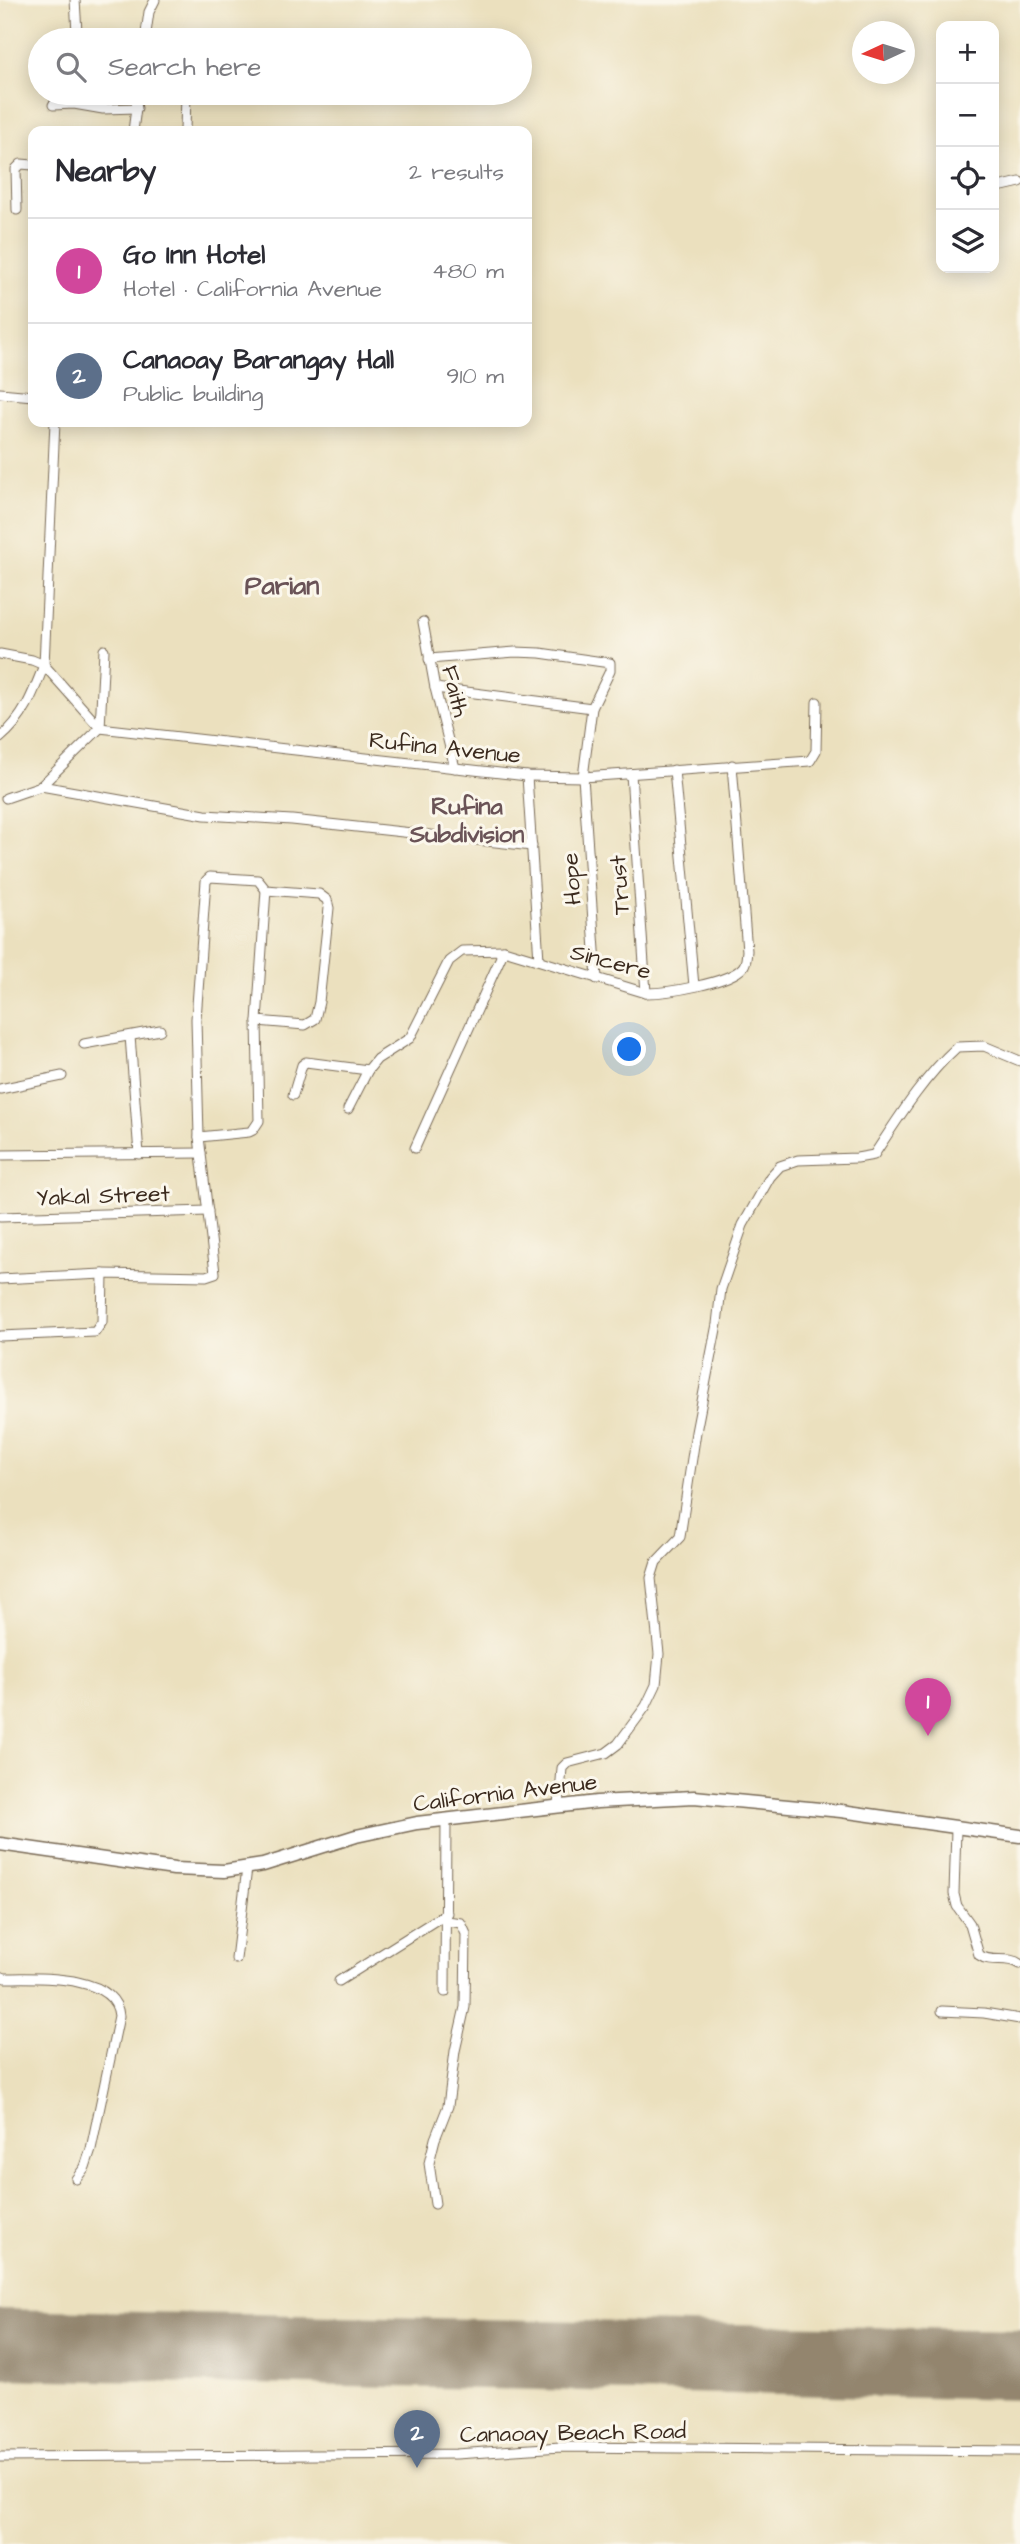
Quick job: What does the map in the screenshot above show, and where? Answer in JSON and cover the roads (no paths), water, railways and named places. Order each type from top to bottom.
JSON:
[{"type":"street","points":[[75,0],[77,28]]},
{"type":"street","points":[[147,28],[149,12],[155,0]]},
{"type":"street","points":[[53,106],[64,105]]},
{"type":"street","points":[[82,105],[137,108]]},
{"type":"street","points":[[134,126],[137,105]]},
{"type":"street","points":[[185,126],[186,105]]},
{"type":"street","points":[[17,210],[16,169],[21,164],[28,165]]},
{"type":"street","points":[[999,187],[1020,182]]},
{"type":"street","points":[[0,393],[28,396]]},
{"type":"street","points":[[0,738],[21,717],[44,665],[55,427]]},
{"type":"street","name":"Faith","points":[[423,622],[435,688],[455,768]]},
{"type":"street","points":[[6,798],[41,786],[100,728],[104,650]]},
{"type":"street","name":"Hope","points":[[429,659],[515,652],[610,663],[610,671],[592,708],[583,777],[597,979]]},
{"type":"street","points":[[0,654],[44,665],[100,728]]},
{"type":"street","points":[[435,688],[592,708]]},
{"type":"street","name":"Rufina Avenue","points":[[100,728],[527,776],[583,777],[810,761],[816,751],[817,702]]},
{"type":"street","name":"Sincere","points":[[348,1109],[368,1070],[387,1051],[410,1038],[452,956],[462,951],[504,950],[646,993],[660,993],[732,976],[746,963],[732,765]]},
{"type":"street","points":[[674,771],[694,986]]},
{"type":"street","name":"Trust","points":[[631,774],[646,993]]},
{"type":"street","points":[[527,776],[539,960]]},
{"type":"street","points":[[41,786],[205,815],[292,820],[532,846]]},
{"type":"street","points":[[0,1279],[103,1274],[212,1276],[215,1268],[199,1137],[196,1019],[206,881],[214,876],[258,880],[266,890],[257,1021],[259,1121],[249,1132],[199,1137]]},
{"type":"street","points":[[257,1021],[305,1025],[315,1019],[329,908],[327,900],[319,894],[266,890]]},
{"type":"street","points":[[415,1148],[504,950]]},
{"type":"street","points":[[84,1044],[160,1030]]},
{"type":"street","points":[[130,1036],[139,1154]]},
{"type":"street","points":[[559,1806],[562,1768],[567,1763],[606,1753],[618,1744],[646,1706],[656,1685],[659,1654],[651,1578],[656,1562],[680,1537],[696,1432],[718,1324],[720,1289],[743,1225],[770,1177],[780,1167],[798,1160],[874,1155],[918,1090],[957,1047],[984,1046],[1020,1061]]},
{"type":"street","points":[[293,1095],[302,1065],[306,1062],[368,1070]]},
{"type":"street","points":[[0,1088],[62,1076]]},
{"type":"street","points":[[0,1155],[201,1153]]},
{"type":"street","name":"Yakal Street","points":[[0,1217],[208,1211]]},
{"type":"street","points":[[0,1336],[95,1332],[102,1322],[103,1274]]},
{"type":"street","name":"California Avenue","points":[[0,1844],[174,1869],[224,1871],[247,1868],[377,1831],[446,1819],[559,1806],[694,1797],[841,1811],[1020,1836]]},
{"type":"street","points":[[445,1992],[446,1819]]},
{"type":"street","points":[[956,1829],[954,1894],[957,1906],[970,1924],[979,1955],[983,1959],[1013,1960],[1020,1964]]},
{"type":"street","points":[[236,1959],[247,1868]]},
{"type":"street","points":[[339,1981],[447,1917]]},
{"type":"street","points":[[435,2204],[429,2163],[448,2106],[455,2051],[465,2007],[466,1934],[461,1923],[447,1917]]},
{"type":"street","points":[[0,1976],[72,1980],[105,1992],[115,2000],[119,2008],[91,2149],[85,2167],[76,2179]]},
{"type":"street","points":[[942,2011],[1020,2019]]},
{"type":"street","name":"Canaoay Beach Road","points":[[0,2457],[456,2454],[561,2447],[1020,2451]]},
{"type":"place","name":"Go Inn Hotel","points":[[928,1736]]},
{"type":"place","name":"Canaoay Barangay Hall","points":[[417,2468]]},
{"type":"district","name":"Parian","points":[[282,585]]},
{"type":"district","name":"Rufina Subdivision","points":[[467,820]]}]
